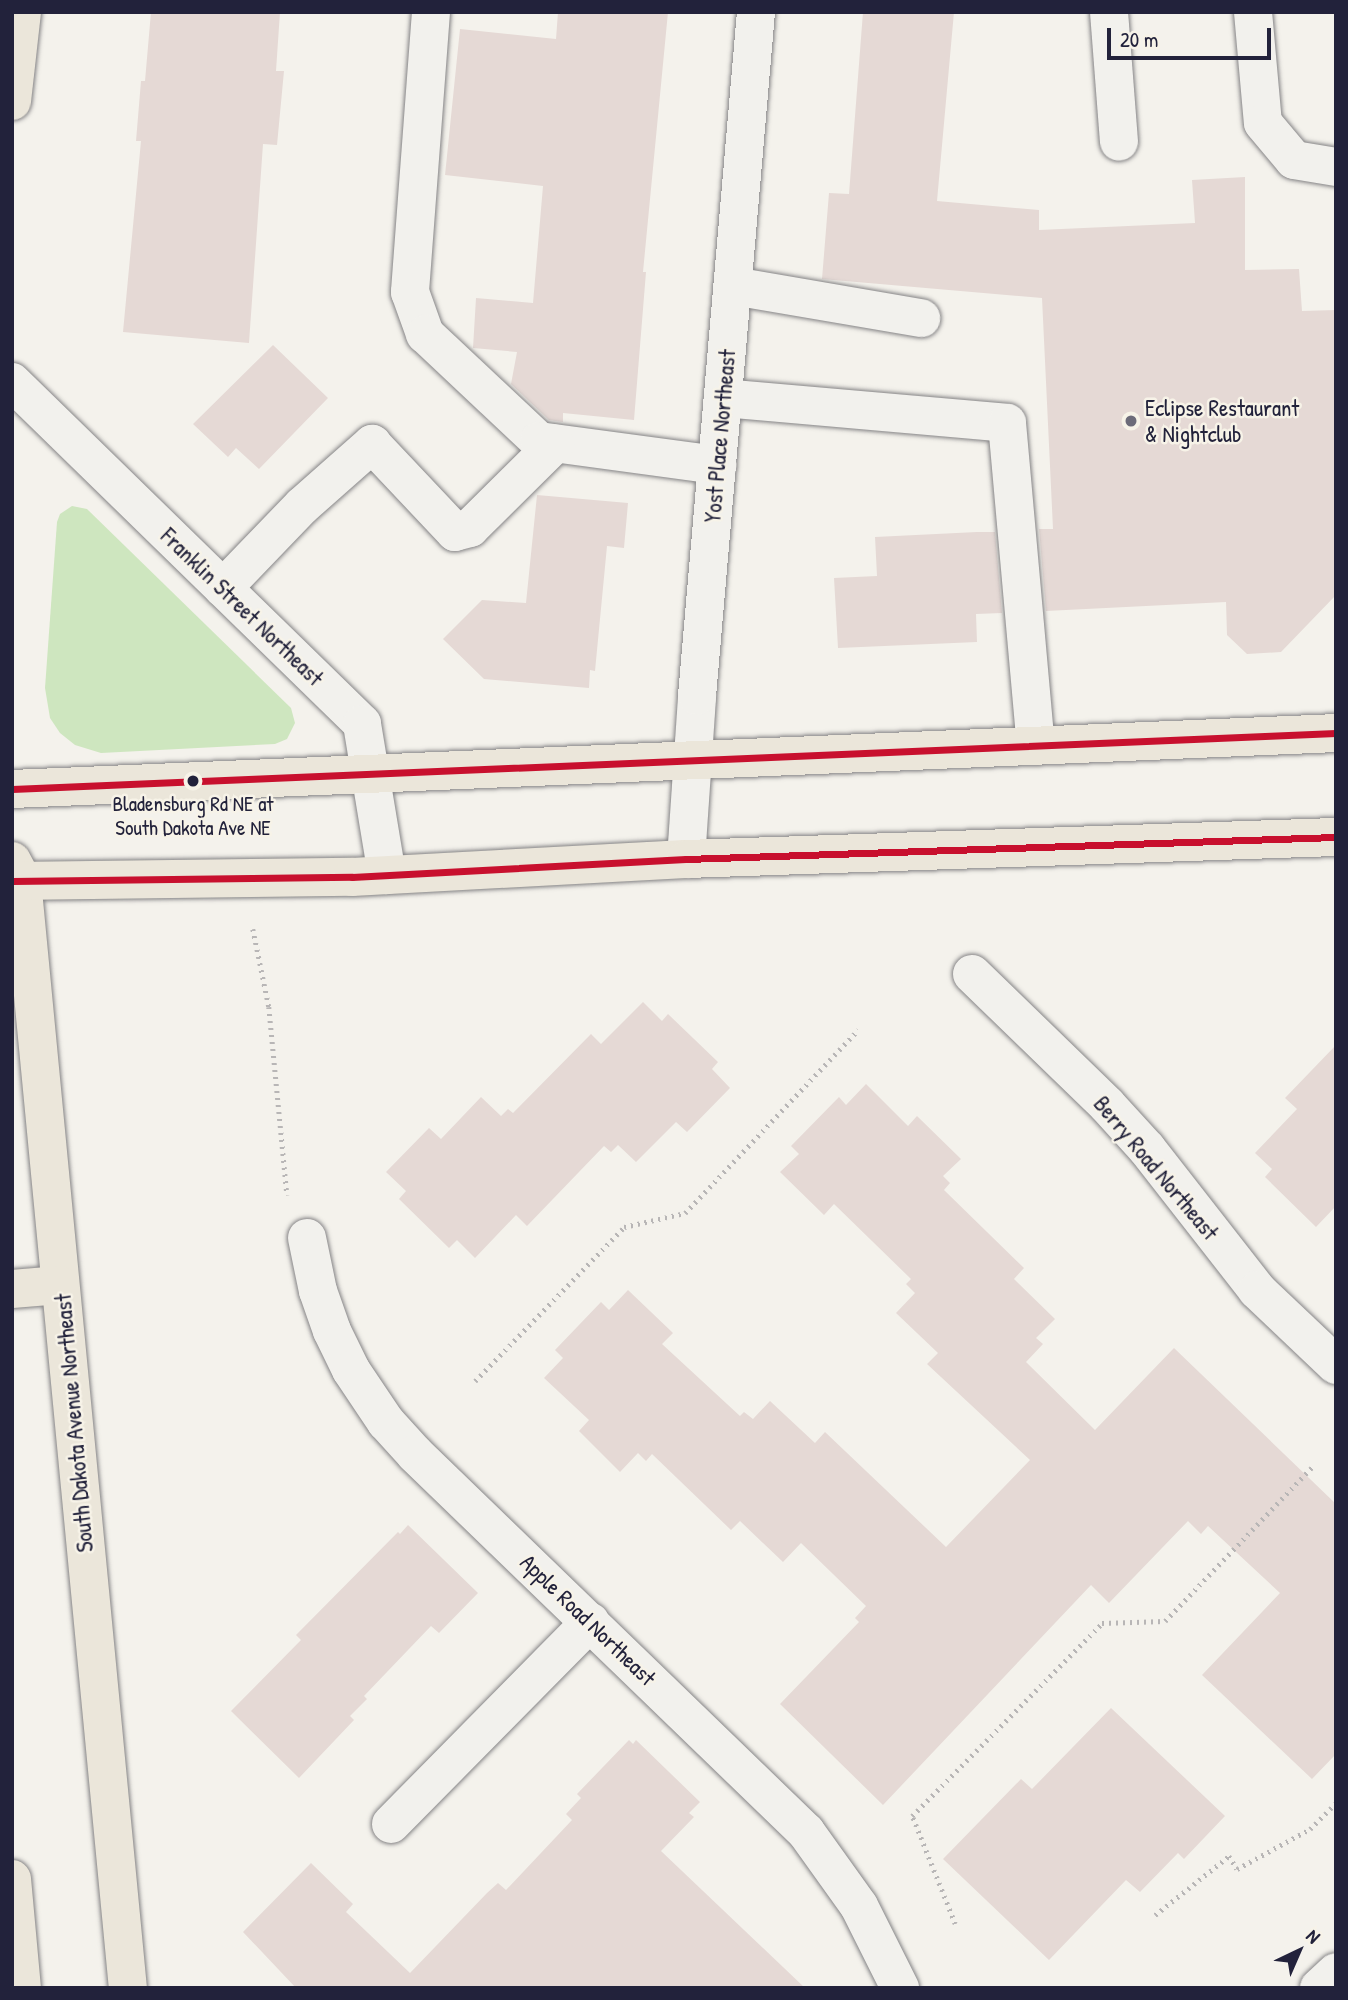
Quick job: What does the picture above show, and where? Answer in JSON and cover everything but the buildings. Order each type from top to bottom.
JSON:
[{"type":"main road","points":[[12,101],[22,12]]},
{"type":"main road","points":[[12,789],[1336,733]]},
{"type":"main road","points":[[16,874],[387,875],[686,859],[1336,837]]},
{"type":"main road","name":"South Dakota Avenue Northeast","points":[[16,874],[60,1285],[128,1988]]},
{"type":"main road","points":[[12,1289],[60,1285]]},
{"type":"main road","points":[[12,1878],[22,1988]]},
{"type":"street","points":[[431,12],[410,292],[425,334],[539,441],[717,465]]},
{"type":"street","name":"Yost Place Northeast","points":[[686,859],[756,12]]},
{"type":"street","points":[[1109,12],[1119,142]]},
{"type":"street","points":[[1253,12],[1263,123],[1294,160],[1336,167]]},
{"type":"street","points":[[733,286],[921,318]]},
{"type":"street","name":"Franklin Street Northeast","points":[[12,382],[362,724],[387,875]]},
{"type":"street","points":[[723,398],[1007,423],[1036,745]]},
{"type":"street","points":[[223,588],[302,506],[372,444],[455,532],[470,528],[555,444]]},
{"type":"street","name":"Berry Road Northeast","points":[[972,974],[1108,1105],[1147,1149],[1257,1290],[1336,1365]]},
{"type":"street","name":"Apple Road Northeast","points":[[298,1222],[332,1331],[351,1370],[386,1422],[415,1454],[806,1832],[859,1906],[900,1988]]},
{"type":"street","points":[[391,1824],[590,1622]]},
{"type":"street","points":[[1319,1988],[1336,1972]]},
{"type":"path","points":[[253,929],[269,1007],[298,1222]]},
{"type":"path","points":[[475,1381],[624,1227],[685,1213],[858,1030]]},
{"type":"path","points":[[955,1924],[912,1816],[1102,1623],[1166,1621],[1314,1465]]},
{"type":"path","points":[[1155,1915],[1228,1856],[1237,1869],[1310,1829],[1336,1803]]},
{"type":"green space","points":[[72,506],[87,509],[291,708],[295,723],[287,739],[275,744],[101,753],[75,745],[60,733],[50,718],[45,688],[57,522],[60,514]]},
{"type":"transit line","points":[[12,789],[1336,733]]},
{"type":"transit line","points":[[12,881],[352,877],[686,859],[1336,837]]},
{"type":"place","name":"Eclipse Restaurant & Nightclub","points":[[1131,421]]},
{"type":"place","name":"Bladensburg Rd NE at South Dakota Ave NE","points":[[193,781]]}]
